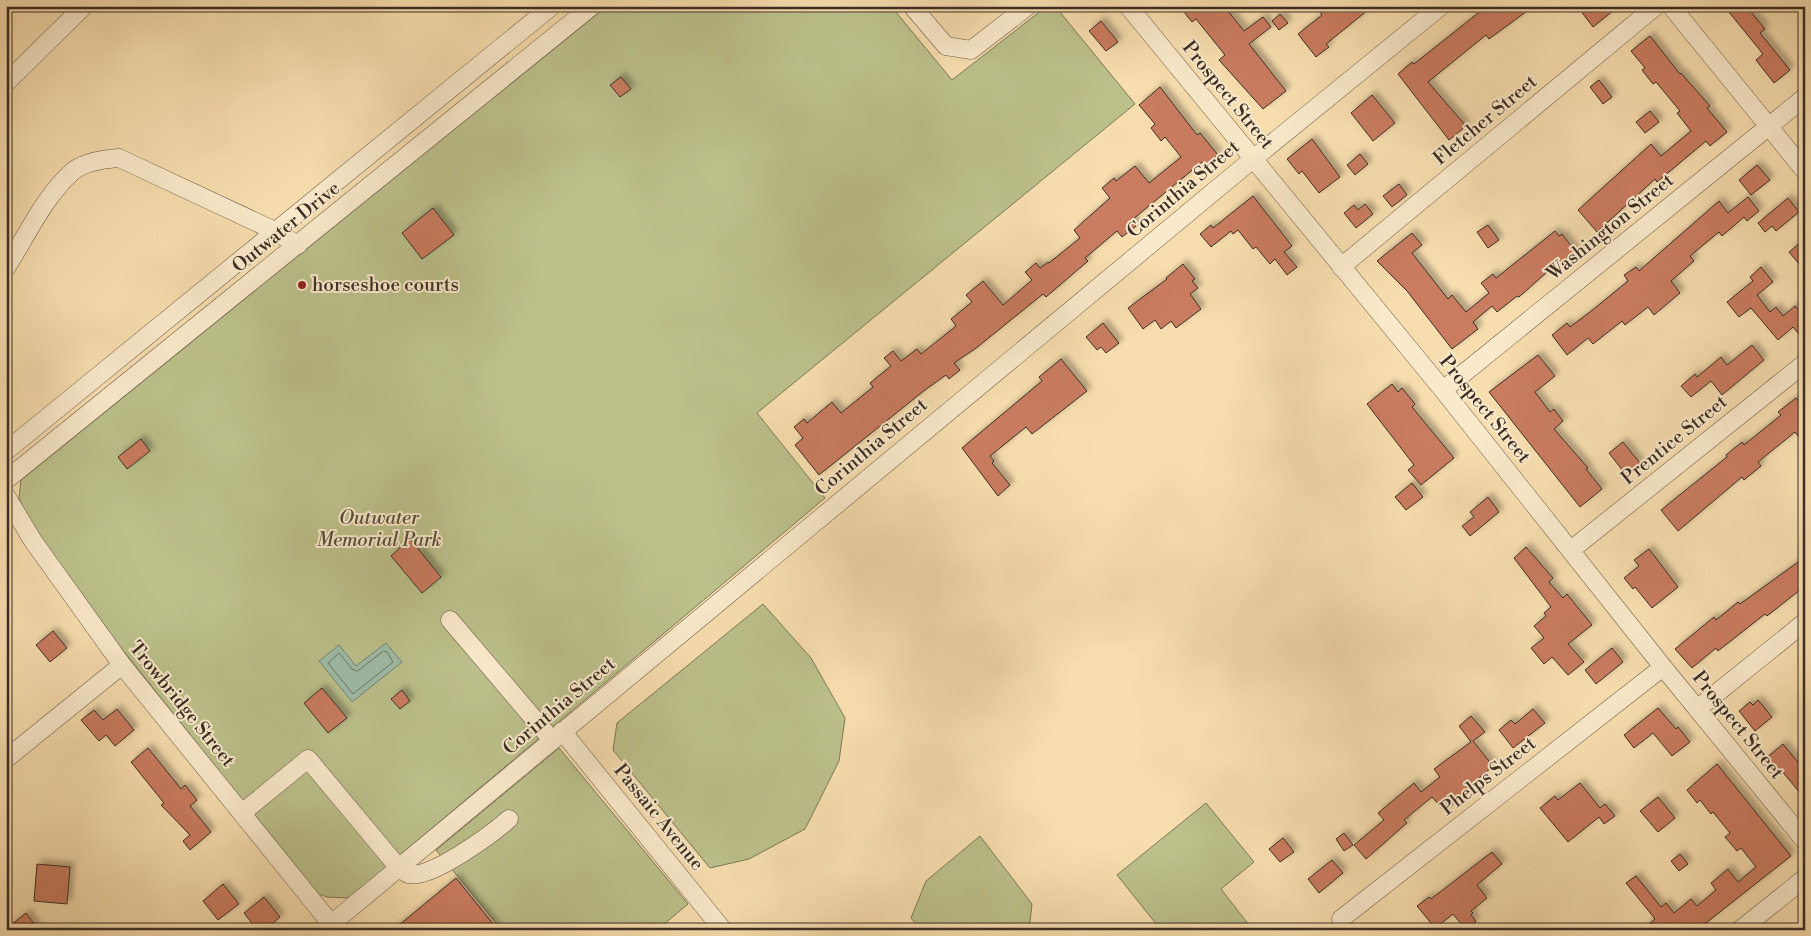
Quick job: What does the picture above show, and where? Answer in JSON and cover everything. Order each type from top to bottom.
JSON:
[{"type":"street","points":[[6,84],[84,6]]},
{"type":"street","name":"Outwater Drive","points":[[6,451],[552,6]]},
{"type":"street","name":"Outwater Drive","points":[[6,480],[592,6]]},
{"type":"street","points":[[912,6],[946,46],[970,50],[1028,6]]},
{"type":"street","name":"Prospect Street","points":[[1128,6],[1443,390],[1663,667],[1805,840]]},
{"type":"street","name":"Corinthia Street","points":[[330,928],[398,867],[1253,159],[1441,6]]},
{"type":"street","name":"Fletcher Street","points":[[1341,267],[1656,6]]},
{"type":"street","points":[[1671,6],[1805,172]]},
{"type":"street","name":"Washington Street","points":[[1443,390],[1768,125],[1805,97]]},
{"type":"street","points":[[6,268],[54,192],[72,171],[105,159],[119,158],[275,231],[298,245]]},
{"type":"street","name":"Prentice Street","points":[[1571,550],[1805,363]]},
{"type":"street","name":"Trowbridge Street","points":[[6,496],[33,541],[122,665],[242,813],[330,928]]},
{"type":"street","name":"Passaic Avenue","points":[[450,620],[557,736],[723,930]]},
{"type":"street","points":[[1697,709],[1805,622]]},
{"type":"street","points":[[6,759],[122,665]]},
{"type":"street","name":"Phelps Street","points":[[1340,919],[1663,667]]},
{"type":"street","points":[[242,813],[308,758],[398,867],[409,874],[420,874],[480,843],[510,819]]},
{"type":"street","points":[[1740,930],[1805,878]]},
{"type":"green space","name":"Outwater Memorial Park","points":[[607,6],[891,6],[952,80],[1047,6],[1055,6],[1135,104],[757,413],[825,498],[349,898],[327,897],[316,893],[118,644],[27,518],[19,498],[21,480]]},
{"type":"green space","points":[[763,604],[811,658],[845,718],[839,761],[805,829],[749,859],[710,868],[613,750],[617,723]]},
{"type":"green space","points":[[559,748],[688,904],[657,930],[502,930],[436,850]]},
{"type":"green space","points":[[1206,803],[1254,862],[1221,889],[1253,930],[1161,930],[1117,875]]},
{"type":"green space","points":[[980,836],[1032,904],[1030,922],[1021,930],[921,930],[911,918],[926,881]]},
{"type":"water","points":[[386,643],[402,662],[352,702],[319,661],[339,645],[356,666]]},
{"type":"building","points":[[1179,6],[1224,6],[1244,31],[1263,17],[1271,27],[1249,44],[1286,91],[1263,109],[1219,60],[1225,55],[1196,19],[1192,22]]},
{"type":"building","points":[[1315,6],[1373,6],[1326,44],[1329,47],[1316,57],[1298,34],[1322,15]]},
{"type":"building","points":[[1487,6],[1534,6],[1489,39],[1486,35],[1428,82],[1466,126],[1449,140],[1398,74],[1412,62],[1414,64]]},
{"type":"building","points":[[1577,6],[1619,6],[1593,27]]},
{"type":"building","points":[[1724,6],[1746,6],[1765,29],[1760,33],[1790,70],[1774,83],[1756,60],[1763,54]]},
{"type":"building","points":[[1280,14],[1288,23],[1279,30],[1272,21]]},
{"type":"building","points":[[1101,21],[1118,42],[1106,51],[1089,31]]},
{"type":"building","points":[[1650,36],[1680,74],[1710,106],[1707,108],[1727,132],[1710,146],[1706,141],[1657,182],[1655,179],[1597,232],[1578,210],[1651,144],[1661,156],[1691,131],[1677,113],[1680,111],[1656,82],[1653,84],[1642,70],[1645,68],[1631,51]]},
{"type":"building","points":[[621,77],[631,89],[620,97],[610,85]]},
{"type":"building","points":[[1599,80],[1612,97],[1603,104],[1590,87]]},
{"type":"building","points":[[1160,87],[1197,135],[1200,133],[1218,155],[1205,165],[1202,162],[1132,220],[1136,226],[1122,237],[1117,231],[1085,258],[1088,261],[1046,297],[1043,294],[975,349],[954,363],[960,370],[949,379],[946,375],[925,390],[819,475],[795,445],[803,438],[794,427],[804,419],[807,423],[832,402],[841,413],[873,387],[870,383],[891,366],[884,358],[893,351],[901,361],[917,349],[921,354],[956,326],[951,319],[972,302],[966,295],[983,281],[1003,305],[1032,280],[1025,272],[1036,263],[1040,268],[1049,263],[1080,238],[1074,230],[1110,198],[1102,188],[1114,178],[1116,181],[1135,166],[1149,183],[1181,157],[1165,137],[1161,141],[1151,128],[1155,124],[1139,105]]},
{"type":"building","points":[[1372,95],[1395,123],[1373,141],[1351,113]]},
{"type":"building","points":[[1650,111],[1659,122],[1645,133],[1636,122]]},
{"type":"building","points":[[1312,139],[1340,177],[1319,193],[1302,171],[1299,174],[1287,159]]},
{"type":"building","points":[[1360,154],[1368,164],[1355,175],[1347,165]]},
{"type":"building","points":[[1757,165],[1770,180],[1751,195],[1739,180]]},
{"type":"building","points":[[1399,184],[1407,195],[1392,207],[1383,196]]},
{"type":"building","points":[[1253,196],[1292,246],[1284,252],[1297,267],[1287,275],[1275,259],[1270,264],[1256,247],[1253,249],[1238,230],[1233,234],[1231,231],[1211,247],[1200,234],[1211,225],[1213,228]]},
{"type":"building","points":[[1748,197],[1759,211],[1747,221],[1744,217],[1722,236],[1719,232],[1690,256],[1694,261],[1671,281],[1680,293],[1654,315],[1648,307],[1625,325],[1622,321],[1593,344],[1588,338],[1567,355],[1552,335],[1567,323],[1570,327],[1590,312],[1628,281],[1624,275],[1636,267],[1639,271],[1719,201],[1728,213]]},
{"type":"building","points":[[1788,198],[1799,212],[1776,231],[1772,226],[1765,232],[1758,223]]},
{"type":"building","points":[[1365,204],[1373,214],[1356,228],[1344,213],[1354,205],[1358,210]]},
{"type":"building","points":[[433,208],[454,235],[422,259],[402,233]]},
{"type":"building","points":[[1488,225],[1499,240],[1488,248],[1477,232]]},
{"type":"building","points":[[1555,231],[1559,236],[1562,234],[1576,252],[1558,267],[1556,264],[1519,297],[1517,296],[1497,312],[1492,306],[1473,322],[1478,329],[1452,349],[1407,291],[1377,261],[1412,233],[1422,245],[1412,253],[1448,299],[1452,295],[1466,312],[1489,293],[1481,283],[1493,274],[1496,278]]},
{"type":"building","points":[[1805,239],[1805,271],[1789,252]]},
{"type":"building","points":[[1183,264],[1195,279],[1192,281],[1198,288],[1190,294],[1201,309],[1176,328],[1171,321],[1161,329],[1155,320],[1143,329],[1128,308],[1167,279]]},
{"type":"building","points":[[1761,267],[1773,282],[1757,295],[1770,312],[1776,307],[1783,316],[1795,306],[1805,317],[1805,341],[1793,327],[1778,340],[1751,308],[1739,317],[1727,302],[1753,281],[1750,277]]},
{"type":"building","points":[[1103,323],[1119,343],[1106,353],[1101,347],[1097,350],[1086,337]]},
{"type":"building","points":[[1752,345],[1764,360],[1722,395],[1711,381],[1691,397],[1681,386],[1695,374],[1697,377],[1721,357],[1727,365]]},
{"type":"building","points":[[1538,355],[1555,376],[1535,392],[1550,412],[1554,409],[1563,421],[1554,429],[1588,468],[1586,469],[1602,489],[1580,507],[1489,392]]},
{"type":"building","points":[[1061,359],[1087,391],[1032,434],[1026,427],[990,456],[994,461],[992,463],[1010,485],[998,496],[962,448],[1042,381],[1039,377]]},
{"type":"building","points":[[1392,384],[1398,392],[1402,388],[1415,404],[1412,407],[1454,458],[1421,485],[1408,470],[1414,465],[1367,404]]},
{"type":"building","points":[[1796,398],[1805,408],[1805,445],[1795,432],[1758,462],[1761,466],[1744,480],[1742,477],[1678,531],[1661,510],[1727,457],[1726,455],[1742,442],[1744,445],[1781,415],[1778,412]]},
{"type":"building","points":[[141,439],[150,451],[127,469],[118,457]]},
{"type":"building","points":[[1623,442],[1640,463],[1626,475],[1609,453]]},
{"type":"building","points":[[1412,483],[1423,497],[1406,510],[1395,497]]},
{"type":"building","points":[[1488,497],[1499,512],[1470,536],[1462,526],[1474,517],[1470,512]]},
{"type":"building","points":[[410,539],[441,577],[422,593],[391,556]]},
{"type":"building","points":[[1526,547],[1553,578],[1549,582],[1563,598],[1567,594],[1592,625],[1568,644],[1584,662],[1568,675],[1552,657],[1544,664],[1531,648],[1544,638],[1534,626],[1546,616],[1544,613],[1551,607],[1514,558]]},
{"type":"building","points":[[1649,549],[1678,587],[1652,608],[1635,587],[1633,589],[1624,578],[1639,566],[1634,560]]},
{"type":"building","points":[[1805,557],[1805,586],[1767,616],[1765,614],[1718,651],[1716,648],[1692,668],[1675,649],[1714,617],[1716,620],[1738,602],[1740,604]]},
{"type":"building","points":[[53,631],[67,648],[50,662],[36,645]]},
{"type":"building","points":[[1612,648],[1623,662],[1596,684],[1585,670]]},
{"type":"building","points":[[322,688],[347,718],[328,733],[304,703]]},
{"type":"building","points":[[402,690],[410,701],[400,709],[391,699]]},
{"type":"building","points":[[1758,700],[1772,717],[1755,731],[1739,711],[1750,702],[1753,705]]},
{"type":"building","points":[[1658,708],[1676,729],[1678,727],[1690,742],[1672,756],[1653,733],[1634,748],[1624,735]]},
{"type":"building","points":[[117,709],[134,730],[115,746],[106,735],[99,741],[81,720],[94,710],[103,720]]},
{"type":"building","points":[[1533,709],[1545,723],[1513,748],[1499,730],[1511,720],[1515,724]]},
{"type":"building","points":[[1471,716],[1485,732],[1473,741],[1493,766],[1444,811],[1432,797],[1404,820],[1407,823],[1366,859],[1354,845],[1384,820],[1378,813],[1414,783],[1421,792],[1440,777],[1434,769],[1471,742],[1459,726]]},
{"type":"building","points":[[1783,744],[1805,771],[1805,799],[1781,770],[1777,774],[1765,759]]},
{"type":"building","points":[[148,748],[181,789],[185,785],[197,800],[190,806],[211,832],[190,850],[183,841],[190,835],[161,805],[164,803],[131,762]]},
{"type":"building","points":[[1717,764],[1791,856],[1697,930],[1642,930],[1655,919],[1626,883],[1636,876],[1661,907],[1666,903],[1674,913],[1691,899],[1697,906],[1716,890],[1711,883],[1728,869],[1738,882],[1756,867],[1741,848],[1737,851],[1725,837],[1730,833],[1713,812],[1711,814],[1700,800],[1697,803],[1687,790]]},
{"type":"building","points":[[1580,783],[1600,808],[1605,804],[1615,816],[1604,824],[1599,817],[1568,842],[1540,808],[1555,796],[1558,800]]},
{"type":"building","points":[[1658,797],[1675,818],[1658,832],[1640,811]]},
{"type":"building","points":[[1344,833],[1353,845],[1344,851],[1336,839]]},
{"type":"building","points":[[1283,838],[1294,852],[1280,862],[1269,849]]},
{"type":"building","points":[[1492,852],[1502,864],[1477,885],[1487,898],[1471,911],[1473,913],[1471,915],[1476,921],[1466,930],[1453,914],[1435,928],[1417,906],[1429,897],[1431,899]]},
{"type":"building","points":[[1680,854],[1688,864],[1679,871],[1671,861]]},
{"type":"building","points":[[1332,860],[1343,873],[1319,893],[1308,879]]},
{"type":"building","points":[[37,864],[70,867],[67,904],[34,901]]},
{"type":"building","points":[[456,878],[498,930],[393,930]]},
{"type":"building","points":[[223,884],[239,904],[218,920],[203,901]]},
{"type":"building","points":[[264,897],[280,917],[265,930],[257,930],[244,913]]},
{"type":"building","points":[[26,913],[39,930],[6,930],[6,929]]},
{"type":"place","name":"horseshoe courts","points":[[302,285]]}]
